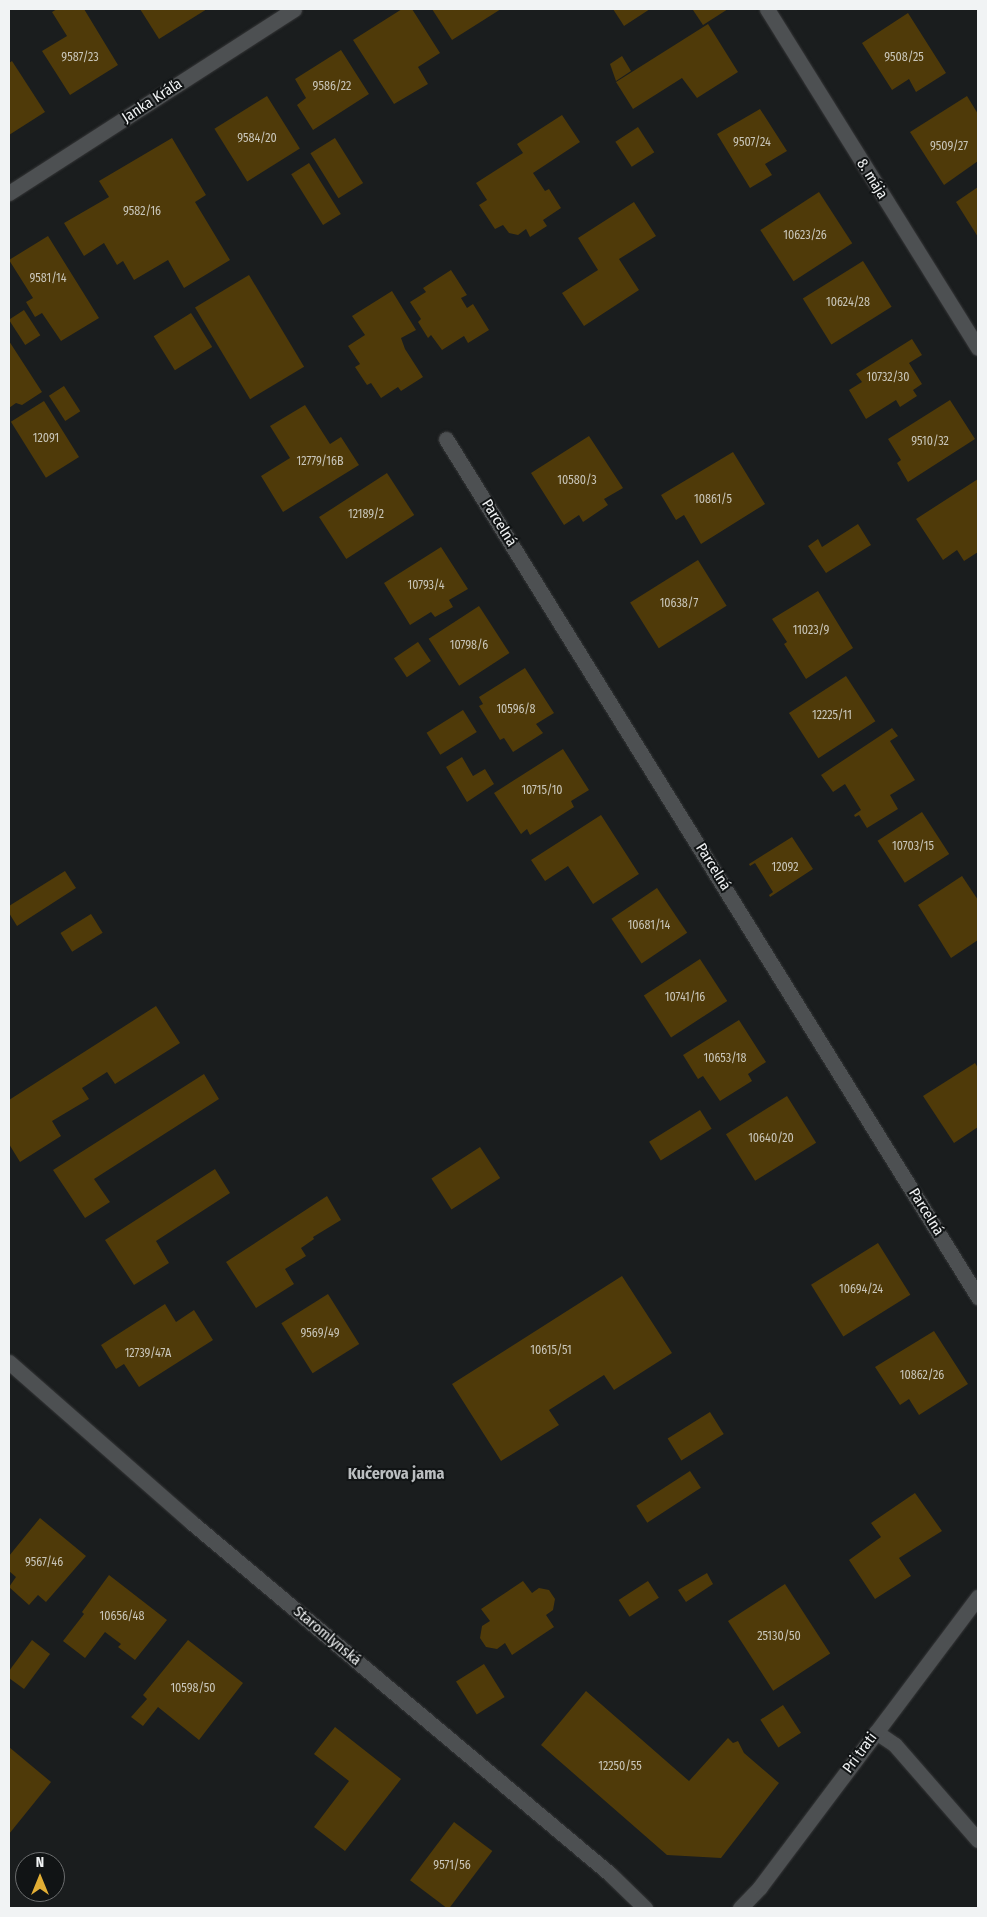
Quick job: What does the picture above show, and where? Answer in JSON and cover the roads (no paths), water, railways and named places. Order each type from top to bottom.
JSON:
[{"type":"street","name":"Janka Kráľa","points":[[9,193],[294,9]]},
{"type":"street","name":"8. mája","points":[[767,9],[978,348]]},
{"type":"street","name":"Parcelná","points":[[446,439],[978,1297]]},
{"type":"street","name":"Staromlynská","points":[[9,1362],[191,1522],[610,1874],[645,1908]]},
{"type":"street","name":"Pri trati","points":[[740,1908],[760,1887],[978,1596]]},
{"type":"street","points":[[876,1732],[895,1745],[978,1840]]},
{"type":"district","name":"Kučerova jama","points":[[396,1474]]}]
